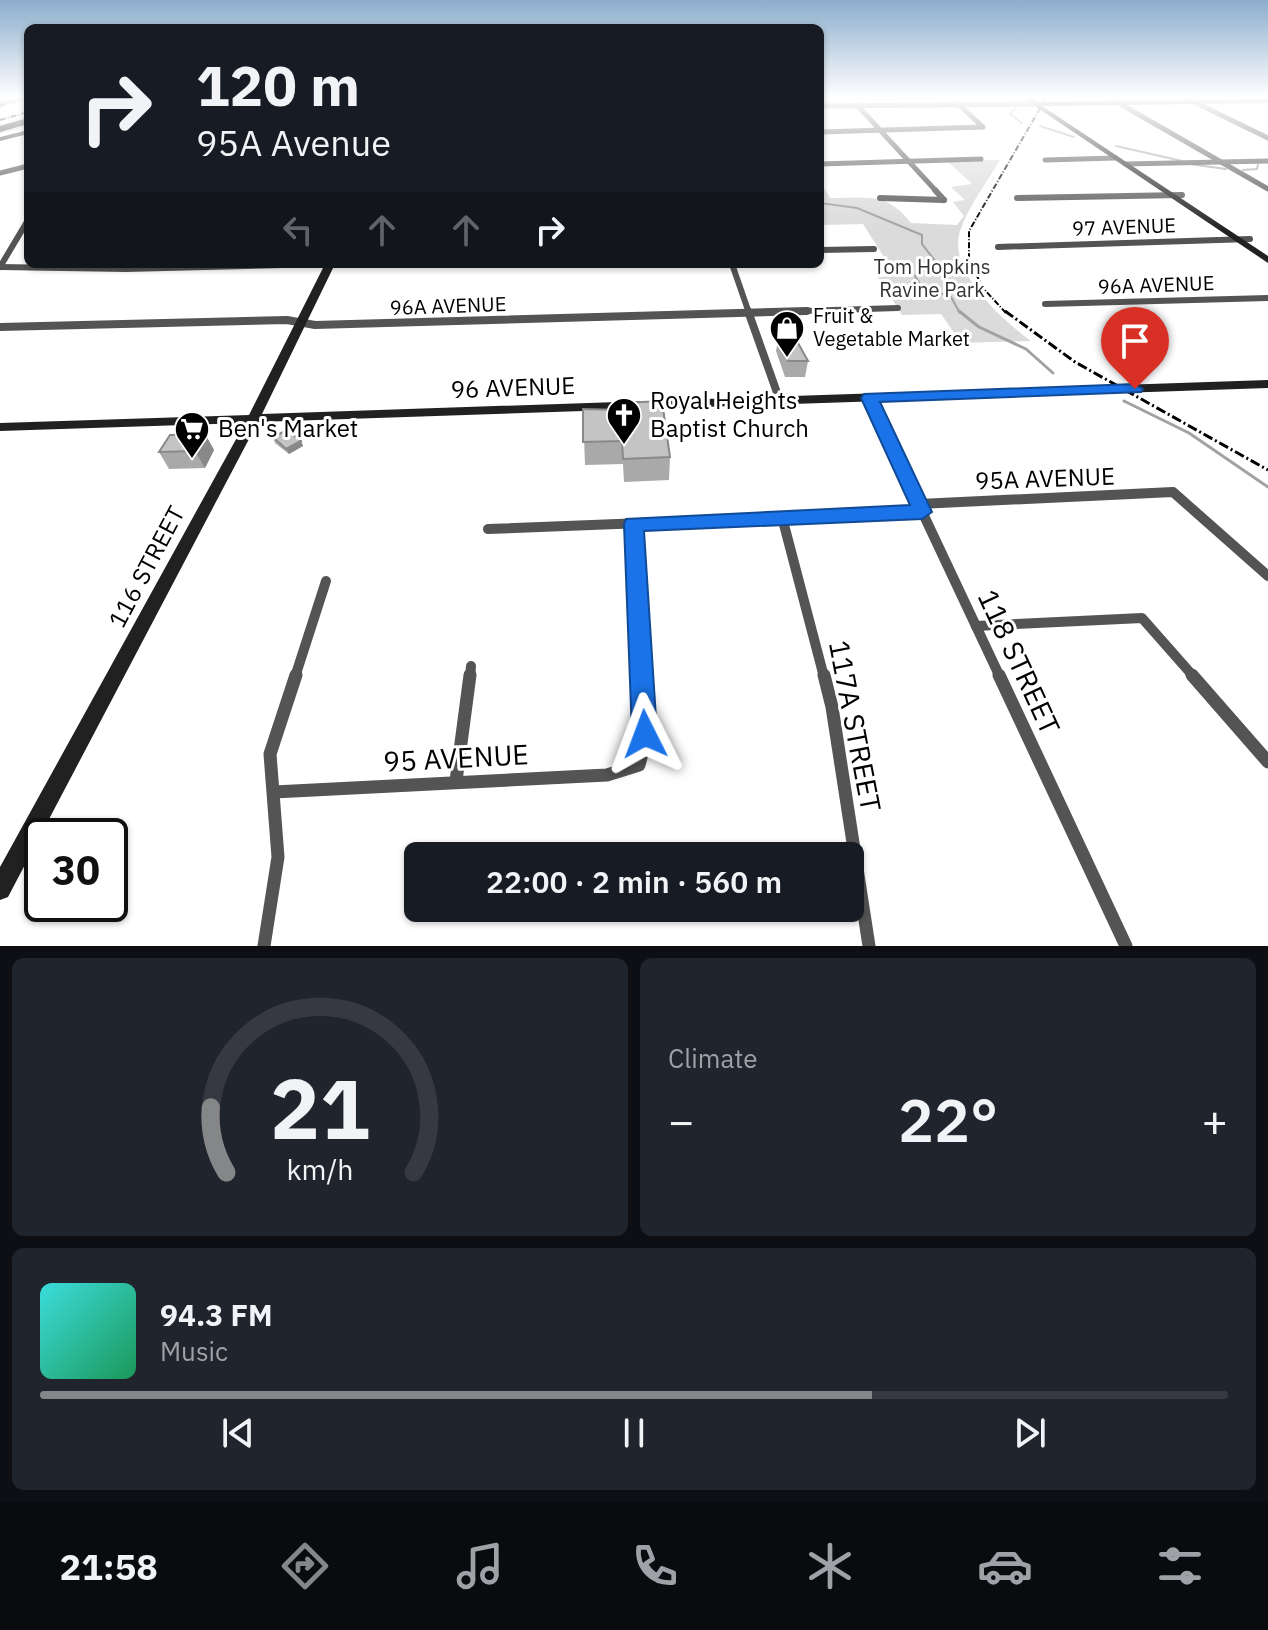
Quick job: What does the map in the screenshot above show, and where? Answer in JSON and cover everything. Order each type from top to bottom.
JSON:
[{"type":"street","points":[[880,198],[890,201],[944,200],[892,142]]},
{"type":"street","points":[[1096,142],[1125,162]]},
{"type":"street","points":[[1096,142],[1268,253]]},
{"type":"street","points":[[1186,142],[1268,189]]},
{"type":"street","points":[[824,164],[981,159]]},
{"type":"street","points":[[1045,160],[1268,161]]},
{"type":"street","points":[[0,170],[24,167]]},
{"type":"street","points":[[1017,198],[1177,195],[1238,240],[1268,253]]},
{"type":"street","points":[[0,267],[24,229]]},
{"type":"street","name":"97 AVENUE","points":[[998,247],[1250,239]]},
{"type":"street","points":[[824,250],[874,249]]},
{"type":"street","points":[[0,267],[24,267]]},
{"type":"street","name":"116 STREET","points":[[0,889],[253,419],[328,268]]},
{"type":"street","points":[[733,268],[780,401]]},
{"type":"street","name":"96A AVENUE","points":[[1045,304],[1268,298]]},
{"type":"street","name":"96A AVENUE","points":[[0,327],[898,308]]},
{"type":"street","name":"96 AVENUE","points":[[0,427],[1268,384]]},
{"type":"street","name":"118 STREET","points":[[869,398],[1126,946]]},
{"type":"street","name":"95A AVENUE","points":[[488,529],[782,517],[1173,492],[1268,576]]},
{"type":"street","name":"117A STREET","points":[[782,517],[832,707],[869,946]]},
{"type":"street","name":"95 AVENUE","points":[[274,792],[607,775],[639,765],[645,742],[633,524]]},
{"type":"street","points":[[264,946],[278,857],[270,754],[326,581]]},
{"type":"street","points":[[976,626],[1142,618],[1268,762]]},
{"type":"street","points":[[456,781],[471,666]]},
{"type":"green space","name":"Tom Hopkins Ravine Park","points":[[1000,160],[968,213],[960,231],[958,247],[969,278],[980,294],[1031,341],[961,343],[941,314],[902,315],[878,277],[896,276],[863,224],[824,225],[824,188],[830,198],[885,201],[911,223],[957,225],[964,216],[953,202],[965,200],[951,187],[972,184],[947,161]]},
{"type":"building","points":[[793,334],[808,361],[788,361],[779,335]]},
{"type":"building","points":[[662,401],[670,457],[623,459],[622,441],[583,442],[583,409],[623,410],[622,403]]},
{"type":"building","points":[[287,430],[301,441],[286,449],[273,437]]},
{"type":"building","points":[[205,434],[195,451],[159,452],[170,435]]},
{"type":"waterway","points":[[1116,146],[1182,161]]},
{"type":"waterway","points":[[1189,164],[1226,169]]},
{"type":"waterway","points":[[1243,170],[1257,169],[1258,164]]},
{"type":"waterway","points":[[824,204],[857,208],[922,235],[922,244],[936,262],[915,276],[922,287],[951,297],[960,313]]},
{"type":"waterway","points":[[959,311],[979,327],[1026,349],[1053,373]]},
{"type":"waterway","points":[[1124,401],[1189,433],[1268,487]]},
{"type":"railway","points":[[1006,313],[983,288],[969,260],[969,231],[1020,142]]},
{"type":"railway","points":[[1005,311],[1075,362],[1268,470]]},
{"type":"place","name":"Fruit & Vegetable Market","points":[[787,359]]},
{"type":"place","name":"Royal Heights Baptist Church","points":[[624,446]]},
{"type":"place","name":"Ben's Market","points":[[192,460]]},
{"type":"route","points":[[645,734],[633,524],[922,512],[869,398],[1135,389]]}]
